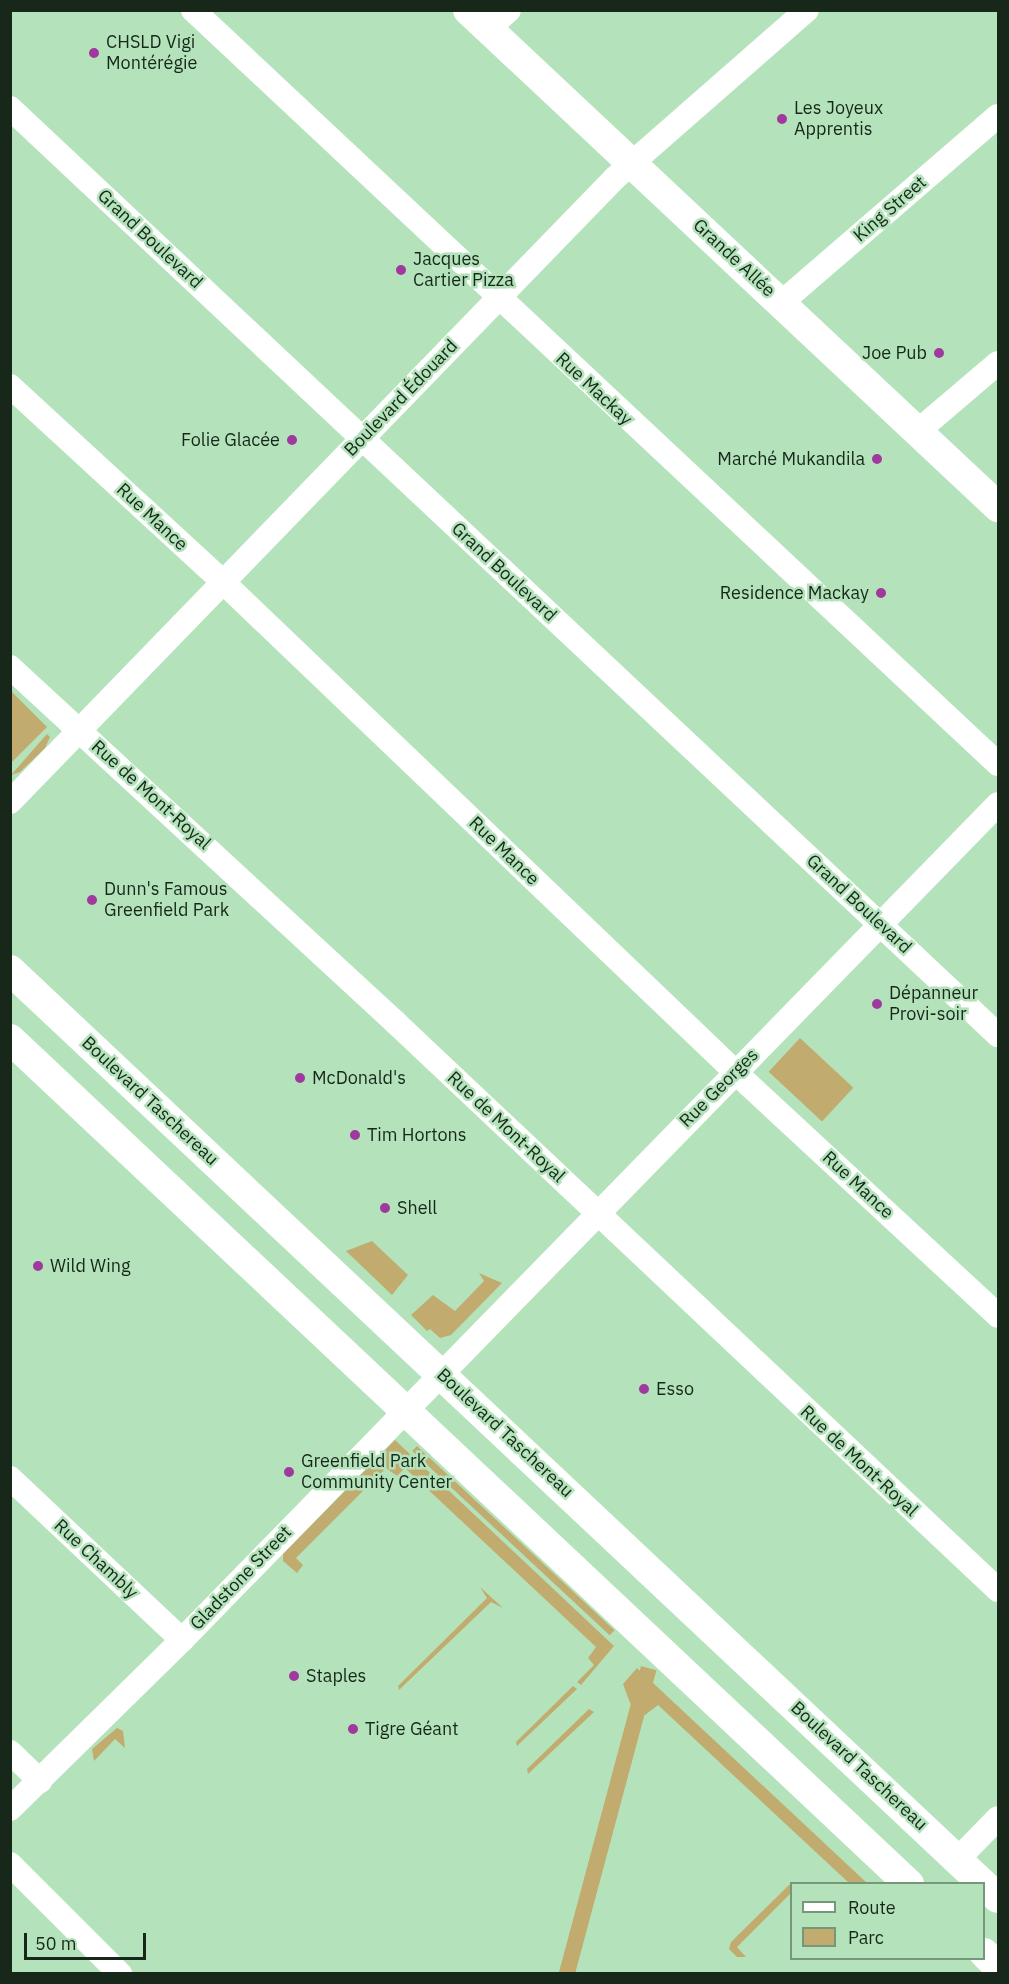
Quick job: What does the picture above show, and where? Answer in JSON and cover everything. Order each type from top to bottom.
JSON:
[{"type":"main road","name":"Grande Allée","points":[[488,17],[632,162],[999,507]]},
{"type":"main road","name":"Boulevard Taschereau","points":[[10,970],[982,1882]]},
{"type":"main road","points":[[10,1039],[907,1882]]},
{"type":"main road","name":"Boulevard Taschereau","points":[[985,1885],[999,1898]]},
{"type":"main road","points":[[985,1954],[999,1967]]},
{"type":"street","name":"Rue Mackay","points":[[192,10],[498,299],[999,764]]},
{"type":"street","name":"Boulevard Édouard","points":[[10,802],[632,162],[807,10]]},
{"type":"street","name":"Grand Boulevard","points":[[10,108],[999,1035]]},
{"type":"street","name":"King Street","points":[[781,303],[999,116]]},
{"type":"street","points":[[918,431],[999,363]]},
{"type":"street","name":"Rue Mance","points":[[10,386],[223,582],[734,1071],[999,1316]]},
{"type":"street","name":"Rue de Mont-Royal","points":[[10,667],[597,1211],[738,1348],[999,1590]]},
{"type":"street","name":"Rue Georges","points":[[440,1373],[734,1071],[999,804]]},
{"type":"street","name":"Gladstone Street","points":[[10,1809],[182,1640],[440,1373]]},
{"type":"street","name":"Rue Chambly","points":[[10,1478],[182,1640]]},
{"type":"street","points":[[10,1752],[40,1781]]},
{"type":"street","points":[[958,1859],[999,1818]]},
{"type":"street","points":[[10,1864],[120,1974]]},
{"type":"green space","points":[[10,690],[47,727],[11,763],[10,763]]},
{"type":"green space","points":[[47,734],[50,737],[45,748],[20,772],[11,775]]},
{"type":"green space","points":[[800,1038],[853,1088],[822,1121],[769,1072]]},
{"type":"green space","points":[[372,1241],[408,1275],[392,1295],[346,1251]]},
{"type":"green space","points":[[479,1273],[502,1283],[451,1335],[440,1338],[430,1329],[427,1331],[411,1315],[433,1295],[455,1311],[484,1281]]},
{"type":"green space","points":[[395,1440],[614,1646],[581,1685],[577,1682],[594,1665],[588,1658],[596,1647],[405,1468],[397,1476],[386,1468],[296,1558],[303,1565],[297,1573],[283,1561],[283,1554]]},
{"type":"green space","points":[[417,1446],[614,1630],[610,1635],[412,1451]]},
{"type":"green space","points":[[480,1587],[503,1608],[491,1602],[399,1690],[398,1686],[487,1598]]},
{"type":"green space","points":[[641,1666],[656,1670],[575,1974],[559,1972]]},
{"type":"green space","points":[[637,1668],[866,1882],[848,1882],[658,1705],[645,1715],[630,1703],[623,1684]]},
{"type":"green space","points":[[573,1686],[577,1689],[517,1746],[516,1742]]},
{"type":"green space","points":[[589,1709],[594,1712],[528,1774],[527,1769]]},
{"type":"green space","points":[[117,1728],[123,1731],[125,1748],[115,1739],[94,1761],[92,1749]]},
{"type":"green space","points":[[789,1885],[790,1894],[737,1947],[746,1957],[737,1957],[729,1949],[731,1942]]},
{"type":"place","name":"CHSLD Vigi Montérégie","points":[[94,53]]},
{"type":"place","name":"Les Joyeux Apprentis","points":[[782,119]]},
{"type":"place","name":"Jacques Cartier Pizza","points":[[401,270]]},
{"type":"place","name":"Joe Pub","points":[[939,353]]},
{"type":"place","name":"Folie Glacée","points":[[292,440]]},
{"type":"place","name":"Marché Mukandila","points":[[877,459]]},
{"type":"place","name":"Residence Mackay","points":[[881,593]]},
{"type":"place","name":"Dunn's Famous Greenfield Park","points":[[92,900]]},
{"type":"place","name":"Dépanneur Provi-soir","points":[[877,1004]]},
{"type":"place","name":"McDonald's","points":[[300,1078]]},
{"type":"place","name":"Tim Hortons","points":[[355,1135]]},
{"type":"place","name":"Shell","points":[[385,1208]]},
{"type":"place","name":"Wild Wing","points":[[38,1266]]},
{"type":"place","name":"Esso","points":[[644,1389]]},
{"type":"place","name":"Greenfield Park Community Center","points":[[289,1472]]},
{"type":"place","name":"Staples","points":[[294,1676]]},
{"type":"place","name":"Tigre Géant","points":[[353,1729]]}]
